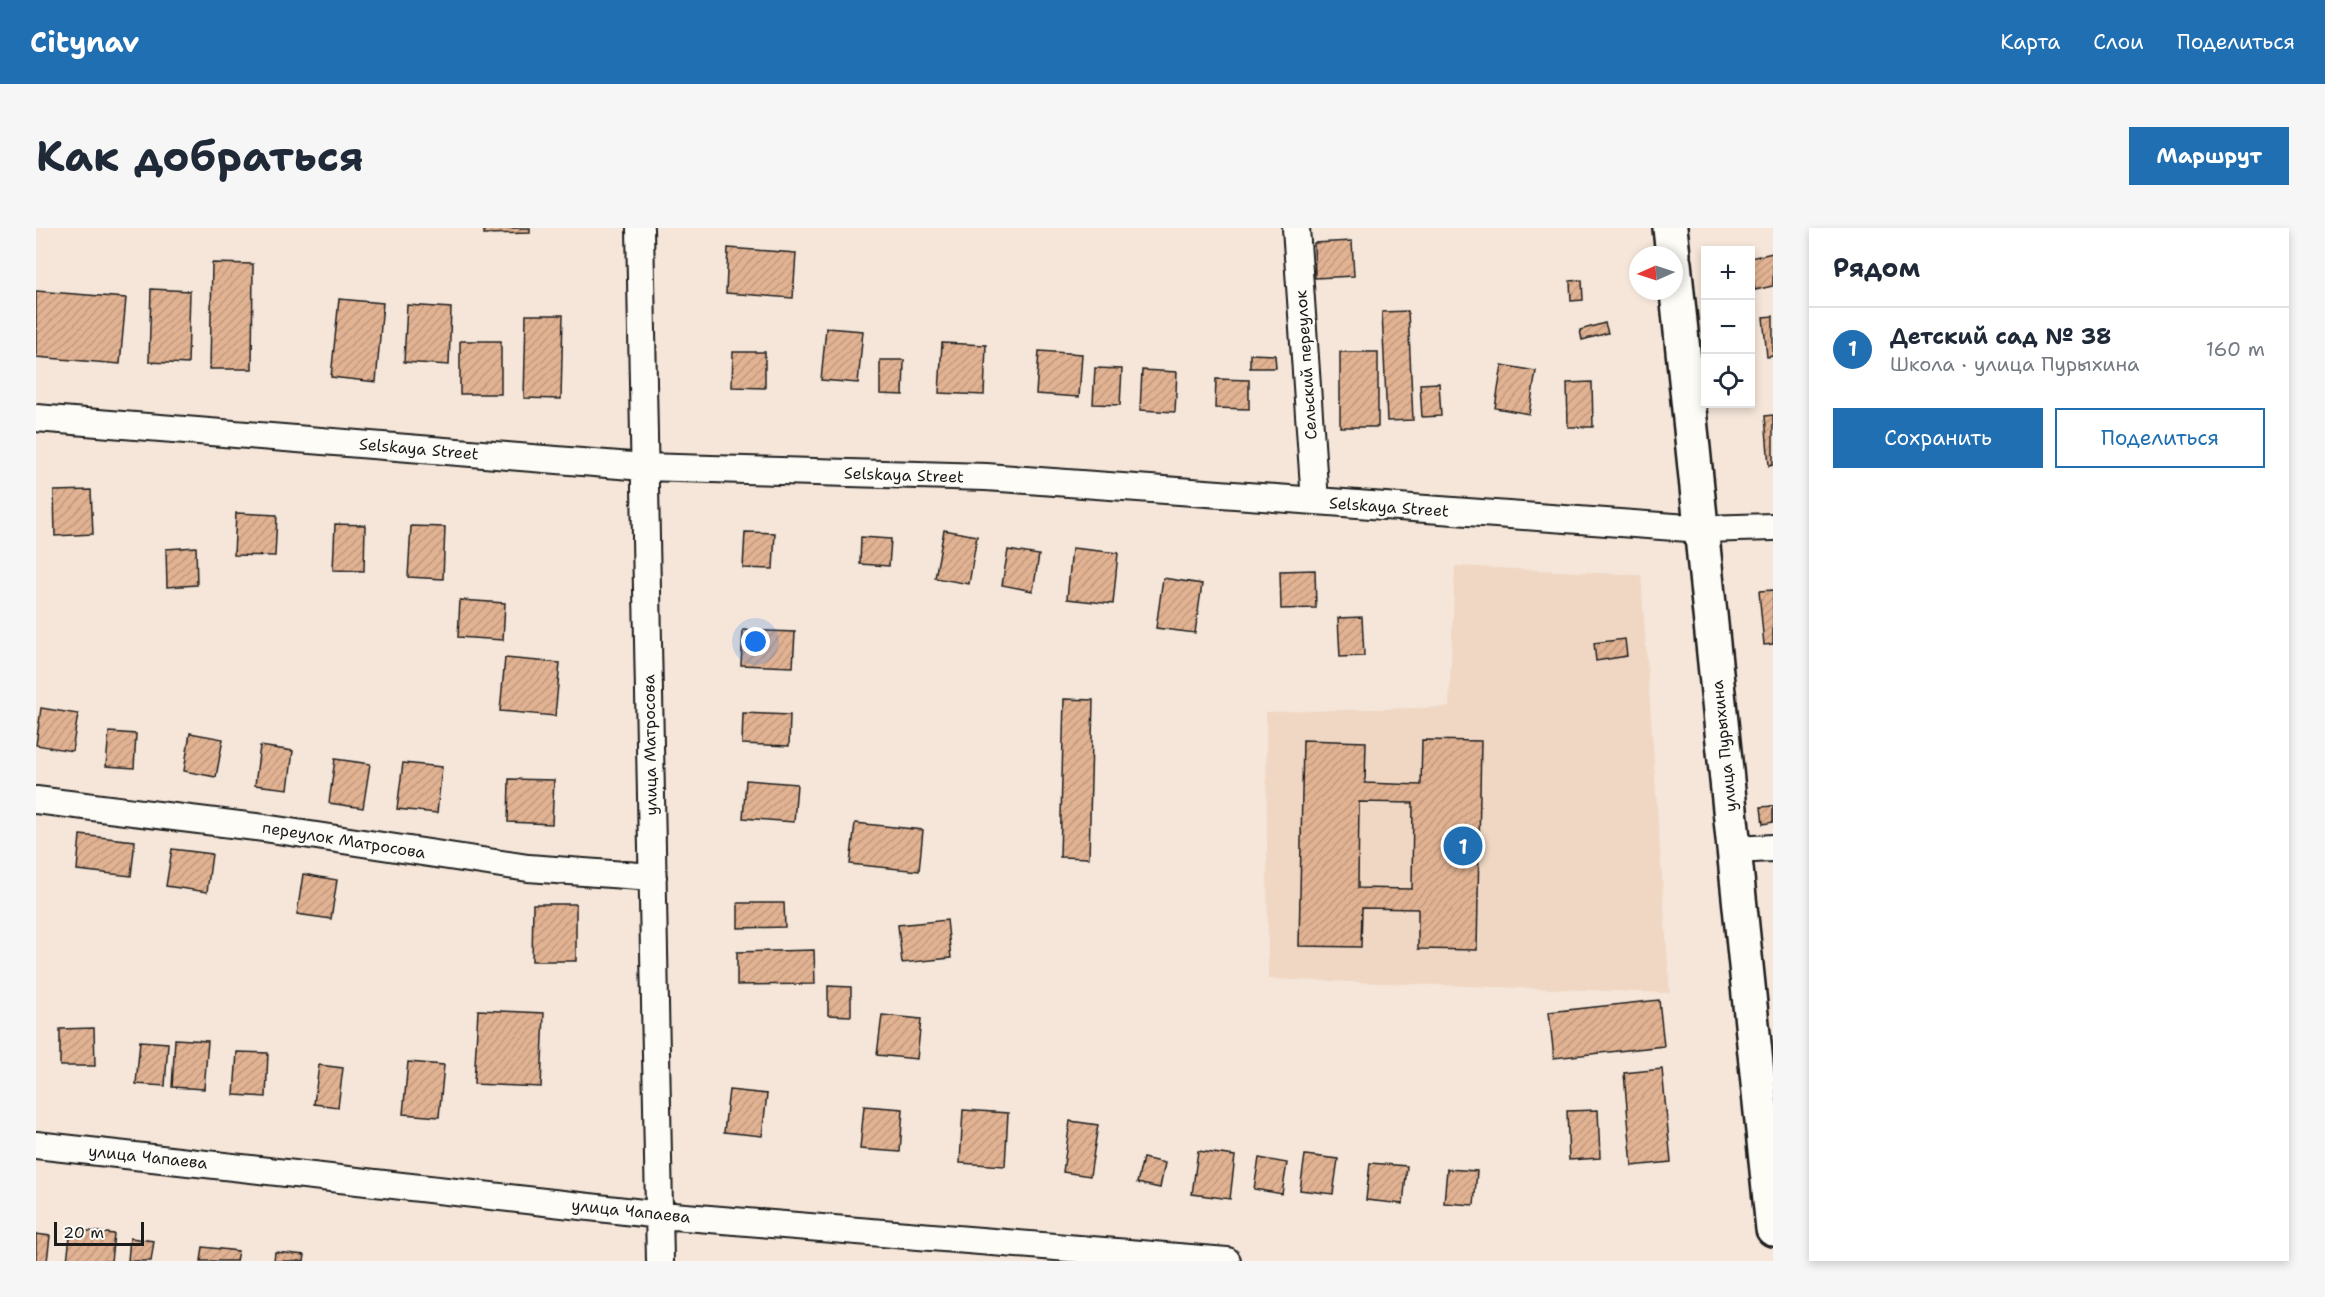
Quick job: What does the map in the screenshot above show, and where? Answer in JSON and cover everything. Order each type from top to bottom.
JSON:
[{"type":"street","name":"улица Матросова","points":[[640,228],[661,1215],[660,1261]]},
{"type":"street","name":"Сельский переулок","points":[[1296,228],[1309,377],[1315,501]]},
{"type":"street","points":[[1670,228],[1672,246]]},
{"type":"street","name":"улица Пурыхина","points":[[1678,300],[1773,1229]]},
{"type":"street","name":"Selskaya Street","points":[[36,418],[644,467],[986,477],[1702,529],[1773,526]]},
{"type":"street","name":"переулок Матросова","points":[[36,800],[264,828],[528,868],[653,877]]},
{"type":"street","points":[[1734,850],[1773,848]]},
{"type":"street","name":"улица Чапаева","points":[[36,1145],[661,1215],[1060,1254],[1227,1261]]},
{"type":"shaded area","points":[[1455,566],[1641,575],[1670,993],[1268,979],[1266,712],[1449,707]]},
{"type":"building","points":[[484,228],[530,228],[530,233],[484,234]]},
{"type":"building","points":[[1352,241],[1354,276],[1315,278],[1314,243]]},
{"type":"building","points":[[728,248],[796,253],[793,298],[726,293]]},
{"type":"building","points":[[1773,253],[1773,286],[1755,290],[1755,257]]},
{"type":"building","points":[[212,263],[253,264],[252,369],[210,369]]},
{"type":"building","points":[[1582,280],[1583,300],[1571,301],[1570,281]]},
{"type":"building","points":[[151,289],[190,291],[188,364],[149,362]]},
{"type":"building","points":[[36,291],[126,298],[120,364],[36,357]]},
{"type":"building","points":[[339,299],[383,303],[376,382],[331,377]]},
{"type":"building","points":[[407,305],[451,308],[449,365],[404,362]]},
{"type":"building","points":[[1408,311],[1413,420],[1387,421],[1382,312]]},
{"type":"building","points":[[526,315],[563,315],[561,399],[524,398]]},
{"type":"building","points":[[1773,316],[1773,356],[1767,357],[1763,317]]},
{"type":"building","points":[[1605,323],[1608,333],[1582,340],[1580,330]]},
{"type":"building","points":[[826,328],[863,331],[858,383],[821,380]]},
{"type":"building","points":[[460,341],[501,341],[501,394],[460,394]]},
{"type":"building","points":[[942,343],[986,345],[984,395],[939,393]]},
{"type":"building","points":[[1039,351],[1082,354],[1079,397],[1036,394]]},
{"type":"building","points":[[733,352],[765,352],[765,388],[732,387]]},
{"type":"building","points":[[1340,352],[1378,352],[1378,427],[1340,427]]},
{"type":"building","points":[[1250,354],[1275,355],[1276,368],[1250,368]]},
{"type":"building","points":[[880,360],[904,360],[903,395],[880,394]]},
{"type":"building","points":[[1502,365],[1536,371],[1529,414],[1495,408]]},
{"type":"building","points":[[1095,368],[1122,369],[1120,405],[1093,404]]},
{"type":"building","points":[[1142,370],[1177,372],[1175,412],[1140,410]]},
{"type":"building","points":[[1216,379],[1249,380],[1249,409],[1215,408]]},
{"type":"building","points":[[1592,382],[1593,427],[1568,427],[1567,383]]},
{"type":"building","points":[[1439,383],[1441,416],[1422,417],[1420,384]]},
{"type":"building","points":[[1773,415],[1773,465],[1769,466],[1765,416]]},
{"type":"building","points":[[91,490],[93,534],[55,536],[54,491]]},
{"type":"building","points":[[236,513],[277,515],[275,556],[234,555]]},
{"type":"building","points":[[335,524],[365,525],[364,571],[333,570]]},
{"type":"building","points":[[411,526],[445,527],[443,579],[408,577]]},
{"type":"building","points":[[944,530],[977,536],[969,584],[935,578]]},
{"type":"building","points":[[745,532],[775,533],[773,569],[743,568]]},
{"type":"building","points":[[861,537],[891,539],[889,566],[860,564]]},
{"type":"building","points":[[196,547],[197,585],[167,587],[166,549]]},
{"type":"building","points":[[1072,548],[1118,553],[1113,604],[1067,599]]},
{"type":"building","points":[[1008,550],[1039,555],[1033,591],[1002,585]]},
{"type":"building","points":[[1315,570],[1316,608],[1281,609],[1280,571]]},
{"type":"building","points":[[1163,578],[1202,584],[1195,633],[1156,628]]},
{"type":"building","points":[[1773,590],[1773,644],[1764,645],[1759,591]]},
{"type":"building","points":[[460,600],[505,603],[503,640],[458,637]]},
{"type":"building","points":[[1362,617],[1364,656],[1340,657],[1338,618]]},
{"type":"building","points":[[743,630],[795,632],[793,667],[741,665]]},
{"type":"building","points":[[1625,639],[1627,656],[1596,661],[1594,643]]},
{"type":"building","points":[[505,658],[560,663],[555,716],[500,711]]},
{"type":"building","points":[[1064,699],[1093,700],[1089,858],[1060,857]]},
{"type":"building","points":[[41,708],[78,714],[72,751],[36,745]]},
{"type":"building","points":[[743,713],[790,715],[789,746],[742,744]]},
{"type":"building","points":[[109,732],[136,734],[134,768],[106,766]]},
{"type":"building","points":[[190,733],[223,739],[216,777],[184,771]]},
{"type":"building","points":[[1303,740],[1366,742],[1365,783],[1421,785],[1422,740],[1481,741],[1477,950],[1418,949],[1418,909],[1362,908],[1361,947],[1299,946]],"holes":[[[1359,802],[1413,803],[1412,889],[1358,888]]]},
{"type":"building","points":[[260,746],[293,751],[288,789],[255,785]]},
{"type":"building","points":[[335,759],[370,764],[363,808],[329,803]]},
{"type":"building","points":[[403,763],[442,767],[437,813],[397,809]]},
{"type":"building","points":[[509,779],[554,780],[552,824],[508,822]]},
{"type":"building","points":[[746,780],[797,784],[794,822],[743,818]]},
{"type":"building","points":[[1773,806],[1773,822],[1763,824],[1761,807]]},
{"type":"building","points":[[855,823],[923,830],[919,871],[850,864]]},
{"type":"building","points":[[80,835],[135,841],[131,876],[77,870]]},
{"type":"building","points":[[172,849],[212,854],[207,892],[166,886]]},
{"type":"building","points":[[303,874],[337,880],[331,919],[297,914]]},
{"type":"building","points":[[738,903],[784,903],[785,927],[738,928]]},
{"type":"building","points":[[533,904],[576,904],[576,961],[532,961]]},
{"type":"building","points":[[947,920],[951,958],[902,963],[898,925]]},
{"type":"building","points":[[814,950],[815,984],[737,985],[737,952]]},
{"type":"building","points":[[828,986],[851,987],[851,1016],[828,1015]]},
{"type":"building","points":[[1659,1000],[1664,1046],[1554,1058],[1549,1012]]},
{"type":"building","points":[[478,1010],[544,1013],[541,1087],[474,1084]]},
{"type":"building","points":[[882,1015],[921,1019],[917,1059],[877,1055]]},
{"type":"building","points":[[94,1028],[95,1066],[60,1066],[60,1029]]},
{"type":"building","points":[[175,1039],[208,1041],[204,1089],[172,1087]]},
{"type":"building","points":[[140,1041],[168,1043],[165,1086],[136,1084]]},
{"type":"building","points":[[237,1052],[268,1053],[266,1097],[234,1095]]},
{"type":"building","points":[[408,1062],[444,1065],[439,1117],[403,1114]]},
{"type":"building","points":[[319,1065],[343,1068],[338,1107],[314,1104]]},
{"type":"building","points":[[1662,1069],[1671,1162],[1632,1166],[1624,1073]]},
{"type":"building","points":[[729,1090],[767,1094],[762,1136],[724,1132]]},
{"type":"building","points":[[864,1106],[903,1109],[900,1152],[860,1149]]},
{"type":"building","points":[[963,1110],[1008,1113],[1005,1166],[960,1163]]},
{"type":"building","points":[[1598,1110],[1600,1158],[1569,1160],[1567,1111]]},
{"type":"building","points":[[1070,1121],[1098,1125],[1090,1176],[1063,1172]]},
{"type":"building","points":[[1198,1151],[1235,1156],[1230,1199],[1192,1194]]},
{"type":"building","points":[[1305,1155],[1338,1159],[1333,1194],[1300,1190]]},
{"type":"building","points":[[1143,1158],[1165,1163],[1160,1188],[1137,1183]]},
{"type":"building","points":[[1259,1158],[1287,1163],[1282,1194],[1254,1189]]},
{"type":"building","points":[[1370,1163],[1407,1166],[1403,1204],[1366,1200]]},
{"type":"building","points":[[1447,1169],[1477,1171],[1474,1205],[1444,1203]]},
{"type":"building","points":[[71,1229],[114,1234],[111,1261],[67,1261]]},
{"type":"building","points":[[36,1234],[50,1236],[47,1261],[36,1261]]},
{"type":"building","points":[[130,1238],[154,1241],[151,1261],[128,1261]]},
{"type":"building","points":[[203,1247],[238,1251],[236,1261],[201,1261]]},
{"type":"building","points":[[275,1252],[305,1255],[304,1261],[274,1261]]},
{"type":"place","name":"Детский сад № 38","points":[[1463,846]]}]
